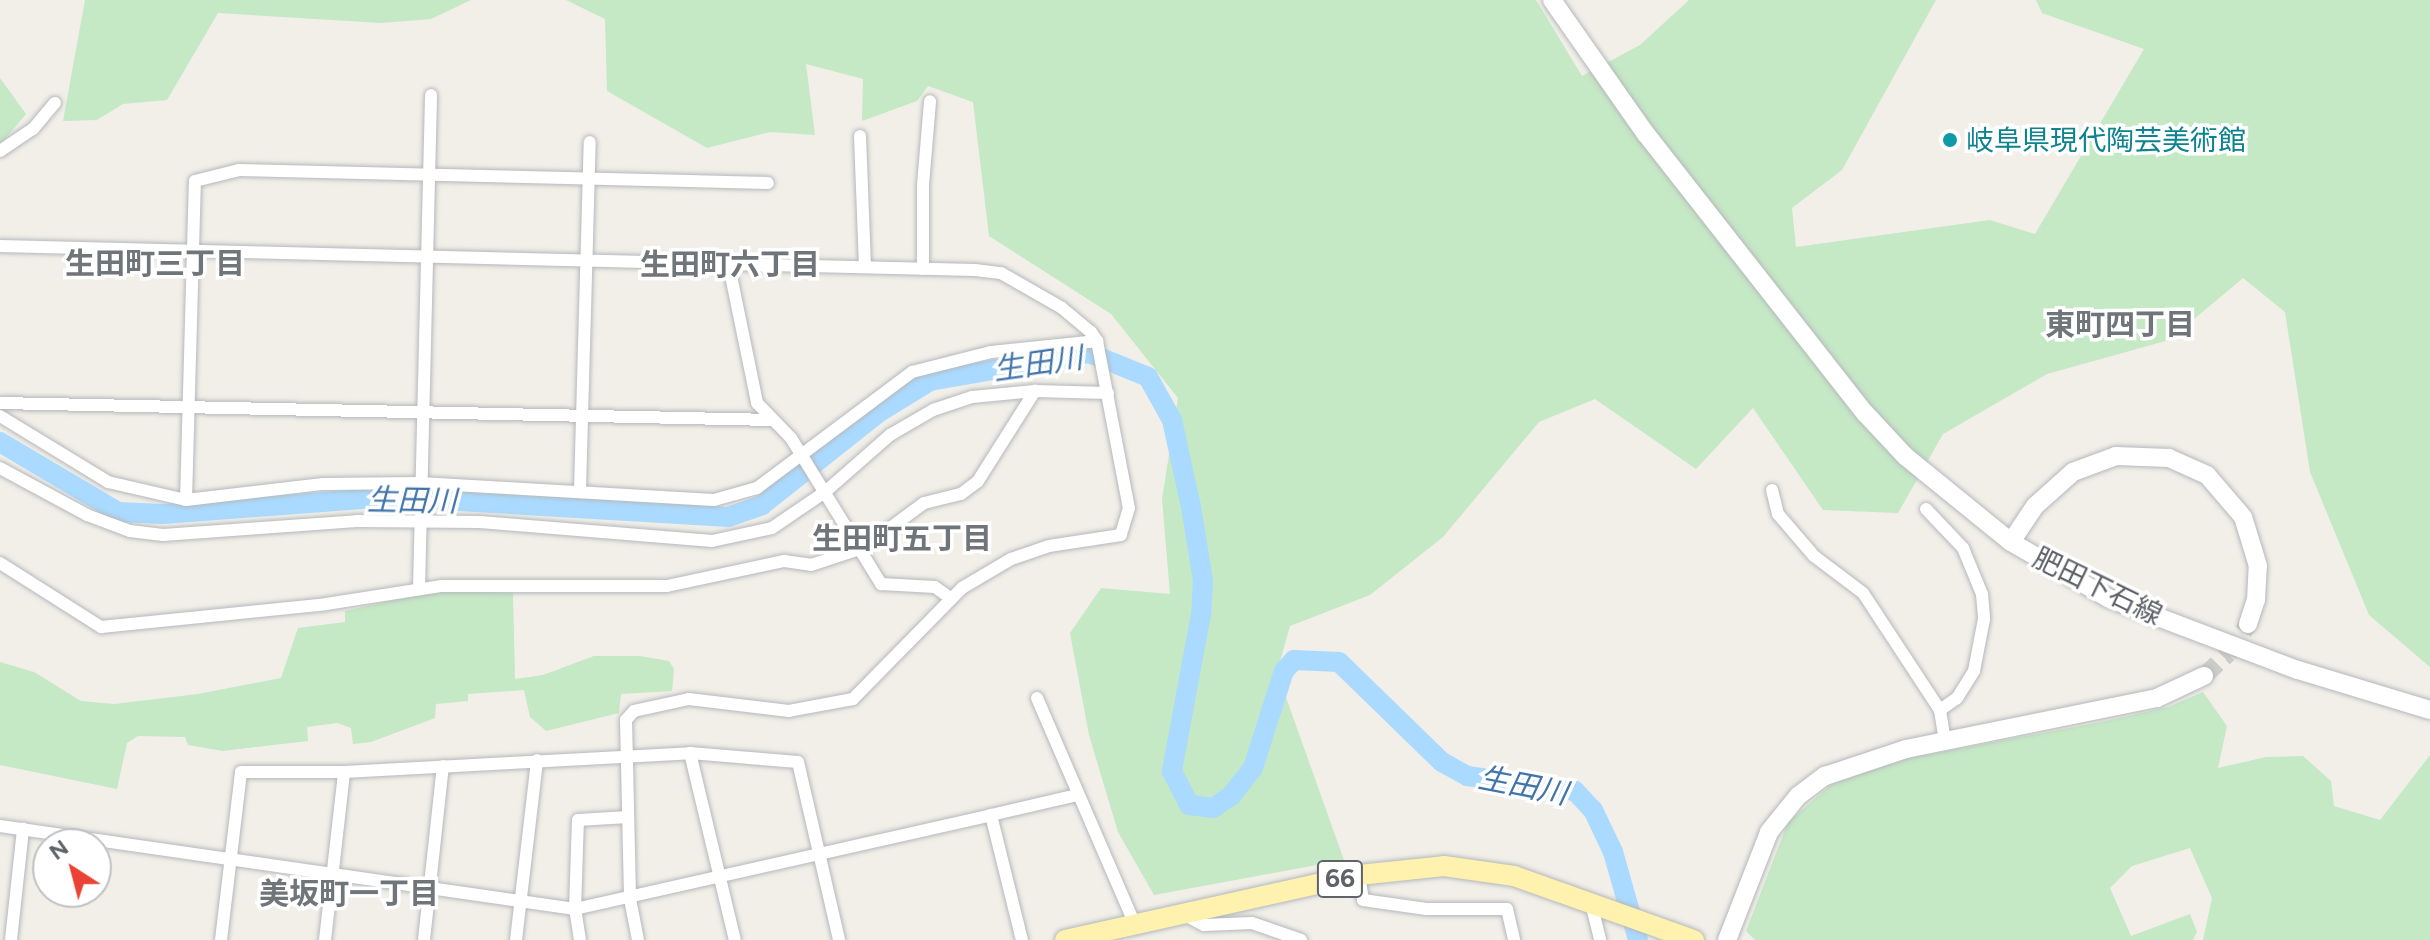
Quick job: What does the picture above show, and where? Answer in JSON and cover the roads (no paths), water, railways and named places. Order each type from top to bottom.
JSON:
[{"type":"main road","points":[[1552,0],[1664,158],[1865,413],[1905,456],[2011,542]]},
{"type":"main road","name":"肥田下石線","points":[[2248,624],[2258,566],[2243,517],[2207,475],[2169,458],[2116,456],[2073,472],[2035,506],[2011,542],[2108,598],[2199,634],[2430,710]]},
{"type":"main road","points":[[1727,940],[1769,832],[1798,796],[1844,766],[1945,740],[2157,698],[2204,676]]},
{"type":"main road","name":"66","points":[[1065,940],[1359,875],[1444,866],[1478,869],[1591,903],[1694,940]]},
{"type":"street","points":[[419,588],[431,95]]},
{"type":"street","points":[[923,269],[923,185],[930,101]]},
{"type":"street","points":[[0,151],[33,129],[55,103]]},
{"type":"street","points":[[860,136],[865,267]]},
{"type":"street","points":[[580,490],[590,142]]},
{"type":"street","points":[[186,500],[195,181],[239,170],[768,183]]},
{"type":"street","points":[[0,246],[1001,273],[1062,308],[1097,341],[1129,508],[1121,535],[1049,546],[1011,559],[950,598],[853,699],[789,711],[689,699],[634,711],[626,720],[630,899],[638,940]]},
{"type":"street","points":[[729,266],[757,403],[801,453],[863,548],[881,584],[935,587],[950,598]]},
{"type":"street","points":[[0,416],[108,482],[186,500],[323,484],[420,483],[730,498],[757,488],[912,372],[991,352],[1097,341]]},
{"type":"street","points":[[0,468],[87,515],[130,531],[163,535],[356,521],[480,522],[712,541],[772,528],[825,492],[890,435],[933,410],[972,397],[1035,391],[1108,393]]},
{"type":"street","points":[[0,563],[101,627],[326,604],[419,588],[667,586],[784,561],[811,565],[863,548],[924,503],[961,494],[978,481],[1035,391]]},
{"type":"street","points":[[0,403],[771,420]]},
{"type":"street","points":[[1772,490],[1778,514],[1814,556],[1863,593],[1940,710],[1945,740]]},
{"type":"street","points":[[1926,509],[1963,548],[1982,594],[1984,619],[1974,671],[1957,698],[1940,710]]},
{"type":"street","points":[[1037,698],[1135,924]]},
{"type":"street","points":[[690,753],[735,940]]},
{"type":"street","points":[[221,940],[241,772],[344,772],[690,753],[798,762],[839,940]]},
{"type":"street","points":[[516,940],[537,760]]},
{"type":"street","points":[[424,940],[443,766]]},
{"type":"street","points":[[325,940],[344,772]]},
{"type":"street","points":[[0,826],[429,891],[575,909],[630,899],[1077,795]]},
{"type":"street","points":[[991,815],[1022,940]]},
{"type":"street","points":[[580,940],[575,909],[578,820],[628,817]]},
{"type":"street","points":[[11,940],[23,829]]},
{"type":"street","points":[[1359,875],[1363,900],[1426,909],[1507,909],[1514,940]]},
{"type":"street","points":[[1591,903],[1600,940]]},
{"type":"street","points":[[1183,914],[1204,925],[1252,923],[1301,940]]},
{"type":"waterway","name":"生田川","points":[[0,442],[118,512],[163,514],[391,497],[728,517],[762,505],[878,413],[930,381],[1089,353],[1148,377],[1172,420],[1203,580],[1201,614],[1172,771],[1189,805],[1213,808],[1231,796],[1253,768],[1284,671],[1294,660],[1339,662],[1442,762],[1467,776],[1575,791],[1593,810],[1613,852],[1638,940]]},
{"type":"tunnel","points":[[2204,676],[2228,654],[2248,624]]},
{"type":"place","name":"岐阜県現代陶芸美術館","points":[[1950,140]]},
{"type":"district","name":"生田町三丁目","points":[[155,264]]},
{"type":"district","name":"生田町六丁目","points":[[730,265]]},
{"type":"district","name":"東町四丁目","points":[[2120,325]]},
{"type":"district","name":"生田町五丁目","points":[[902,539]]},
{"type":"district","name":"美坂町一丁目","points":[[349,894]]}]
